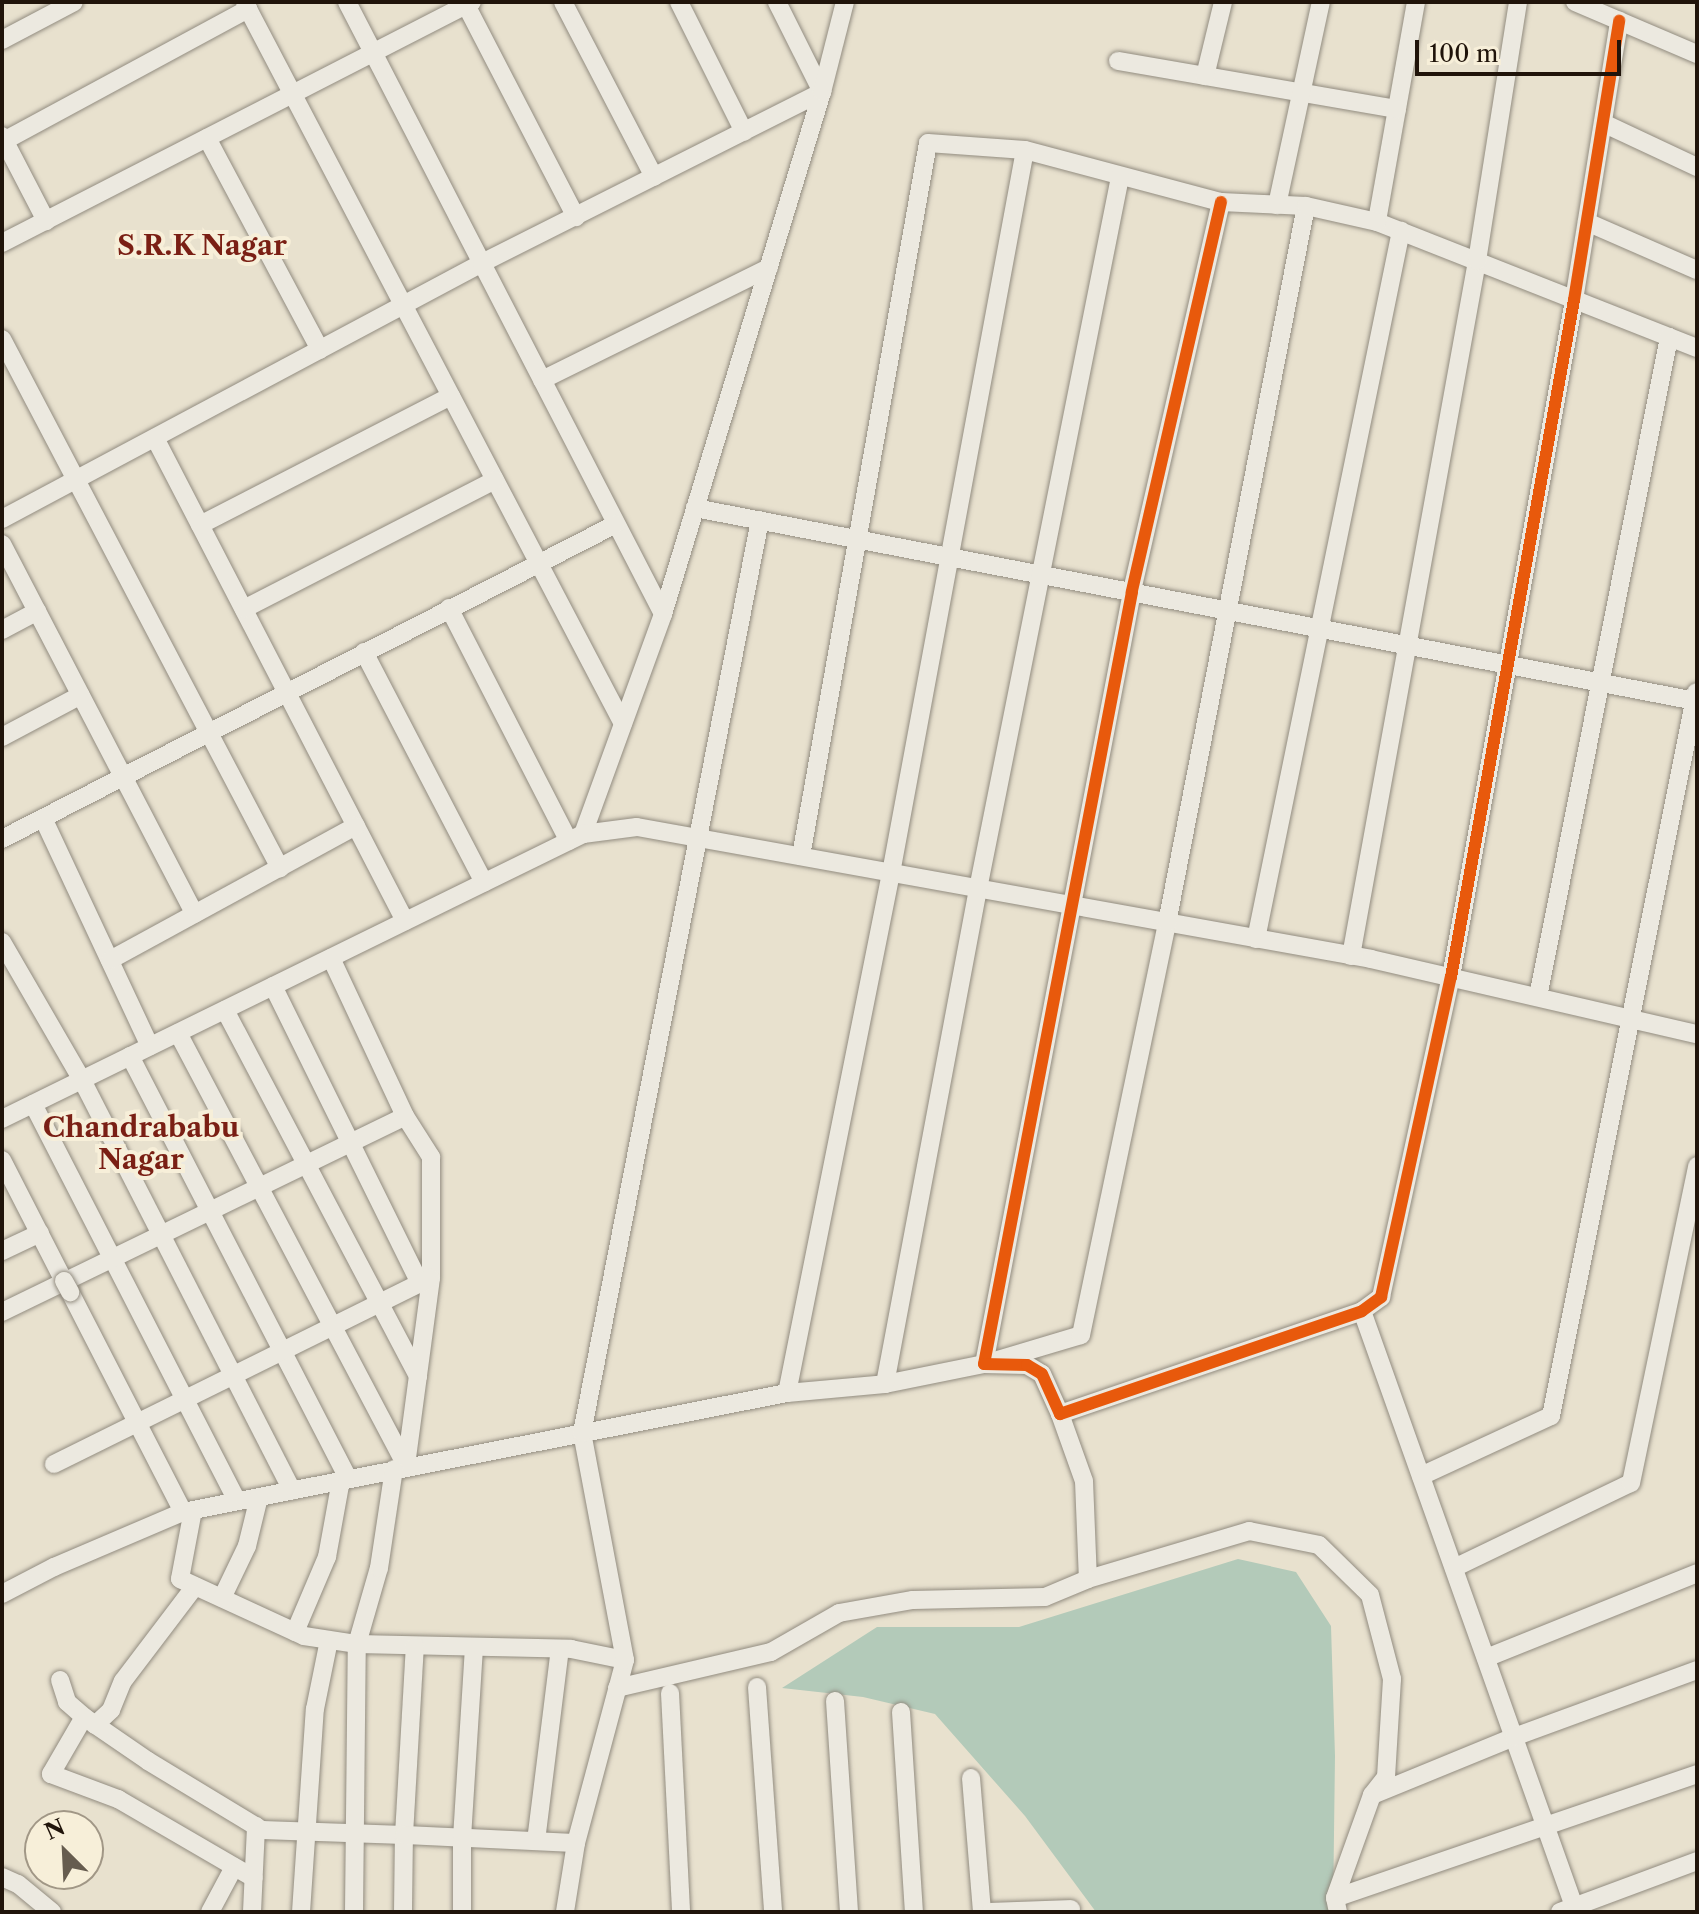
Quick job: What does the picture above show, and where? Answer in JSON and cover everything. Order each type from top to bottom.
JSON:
[{"type":"street","points":[[2,40],[41,10],[74,2]]},
{"type":"street","points":[[347,2],[663,614]]},
{"type":"street","points":[[563,2],[654,177]]},
{"type":"street","points":[[679,2],[744,132]]},
{"type":"street","points":[[777,2],[822,92]]},
{"type":"street","points":[[576,838],[623,724],[663,614],[822,92],[845,2]]},
{"type":"street","points":[[1205,76],[1223,2]]},
{"type":"street","points":[[1277,205],[1321,2]]},
{"type":"street","points":[[1377,222],[1416,2]]},
{"type":"street","points":[[1351,956],[1477,261],[1518,2]]},
{"type":"street","points":[[1575,2],[1697,54]]},
{"type":"street","points":[[2,243],[469,4],[576,217]]},
{"type":"street","points":[[46,221],[3,140],[247,5],[623,724]]},
{"type":"street","points":[[1060,1414],[1362,1311],[1381,1297],[1451,977],[1574,300],[1619,21]]},
{"type":"street","points":[[1118,61],[1397,109]]},
{"type":"street","points":[[2,519],[482,263],[822,92]]},
{"type":"street","points":[[1603,123],[1697,167]]},
{"type":"street","points":[[207,138],[320,350]]},
{"type":"street","points":[[801,856],[928,143],[1025,150],[1221,202],[1306,206],[1377,222],[1697,348]]},
{"type":"street","points":[[787,1393],[891,873],[1025,150]]},
{"type":"street","points":[[885,1384],[978,889],[1120,177]]},
{"type":"street","points":[[984,1364],[1132,592],[1221,202]]},
{"type":"street","points":[[2,1594],[54,1567],[188,1511],[787,1393],[885,1384],[984,1364],[1081,1335],[1167,923],[1306,206]]},
{"type":"street","points":[[1587,222],[1697,270]]},
{"type":"street","points":[[1256,939],[1401,231]]},
{"type":"street","points":[[542,380],[769,268]]},
{"type":"street","points":[[1538,997],[1669,337]]},
{"type":"street","points":[[2,339],[280,868]]},
{"type":"street","points":[[200,525],[451,396]]},
{"type":"street","points":[[155,438],[405,921]]},
{"type":"street","points":[[244,609],[495,480]]},
{"type":"street","points":[[695,508],[1601,683],[1696,695],[1551,1416],[1421,1476]]},
{"type":"street","points":[[565,1912],[576,1843],[625,1660],[582,1433],[760,520]]},
{"type":"street","points":[[2,839],[616,524]]},
{"type":"street","points":[[2,544],[195,914]]},
{"type":"street","points":[[449,608],[576,838]]},
{"type":"street","points":[[2,630],[37,611]]},
{"type":"street","points":[[364,652],[484,883]]},
{"type":"street","points":[[2,737],[81,695]]},
{"type":"street","points":[[43,818],[150,1046]]},
{"type":"street","points":[[110,960],[356,826]]},
{"type":"street","points":[[2,1119],[576,838],[637,827],[1351,956],[1697,1034]]},
{"type":"street","points":[[2,942],[82,1080],[292,1490]]},
{"type":"street","points":[[331,958],[405,1116],[431,1157],[418,1376],[379,1568],[357,1644],[354,1912]]},
{"type":"street","points":[[273,986],[350,1143],[426,1281]]},
{"type":"street","points":[[225,1010],[418,1376]]},
{"type":"street","points":[[178,1033],[333,1328],[400,1468]]},
{"type":"street","points":[[130,1056],[283,1353],[344,1479],[327,1557],[295,1632]]},
{"type":"street","points":[[33,1104],[237,1501]]},
{"type":"street","points":[[2,1312],[405,1116]]},
{"type":"street","points":[[2,1160],[8,1186],[40,1233],[138,1425],[188,1511],[180,1579],[295,1632],[329,1640],[357,1644],[560,1649],[625,1660]]},
{"type":"street","points":[[1454,1568],[1631,1483],[1697,1166]]},
{"type":"street","points":[[2,1251],[40,1233]]},
{"type":"street","points":[[54,1464],[426,1281]]},
{"type":"street","points":[[1362,1311],[1514,1737],[1570,1910],[1697,1861]]},
{"type":"street","points":[[984,1364],[1027,1365],[1042,1374],[1084,1481],[1088,1579]]},
{"type":"street","points":[[222,1598],[247,1546],[259,1497]]},
{"type":"street","points":[[617,1688],[771,1652],[839,1613],[913,1600],[1045,1597],[1088,1579],[1249,1531],[1319,1545],[1370,1595],[1392,1679],[1386,1777],[1372,1795],[1336,1905]]},
{"type":"street","points":[[1486,1658],[1697,1573]]},
{"type":"street","points":[[195,1586],[123,1681],[111,1710],[90,1721],[51,1774],[118,1799],[254,1878]]},
{"type":"street","points":[[301,1912],[304,1831],[315,1709],[329,1640]]},
{"type":"street","points":[[403,1912],[404,1835],[415,1646]]},
{"type":"street","points":[[462,1912],[462,1838],[474,1647]]},
{"type":"street","points":[[536,1841],[560,1649]]},
{"type":"street","points":[[1372,1795],[1514,1737],[1697,1670]]},
{"type":"street","points":[[60,1680],[67,1702],[90,1721],[262,1830],[576,1843]]},
{"type":"street","points":[[757,1687],[773,1912]]},
{"type":"street","points":[[670,1693],[681,1912]]},
{"type":"street","points":[[835,1701],[849,1912]]},
{"type":"street","points":[[901,1712],[914,1912]]},
{"type":"street","points":[[1336,1905],[1544,1826],[1697,1774]]},
{"type":"street","points":[[971,1778],[982,1912]]},
{"type":"street","points":[[252,1912],[256,1826]]},
{"type":"street","points":[[210,1912],[234,1867]]},
{"type":"street","points":[[2,1877],[18,1884],[52,1912]]},
{"type":"street","points":[[991,1912],[1071,1909]]},
{"type":"shaded area","points":[[1238,1559],[1296,1572],[1331,1626],[1335,1756],[1333,1912],[1096,1912],[1025,1816],[935,1714],[863,1697],[782,1688],[877,1627],[1019,1627]]},
{"type":"cycle path","points":[[1221,202],[1132,592],[984,1364],[1027,1365],[1042,1374],[1060,1414],[1362,1311],[1381,1297],[1451,977],[1574,300],[1619,21]]},
{"type":"district","name":"S.R.K Nagar","points":[[202,245]]},
{"type":"district","name":"Chandrababu Nagar","points":[[141,1143]]}]
